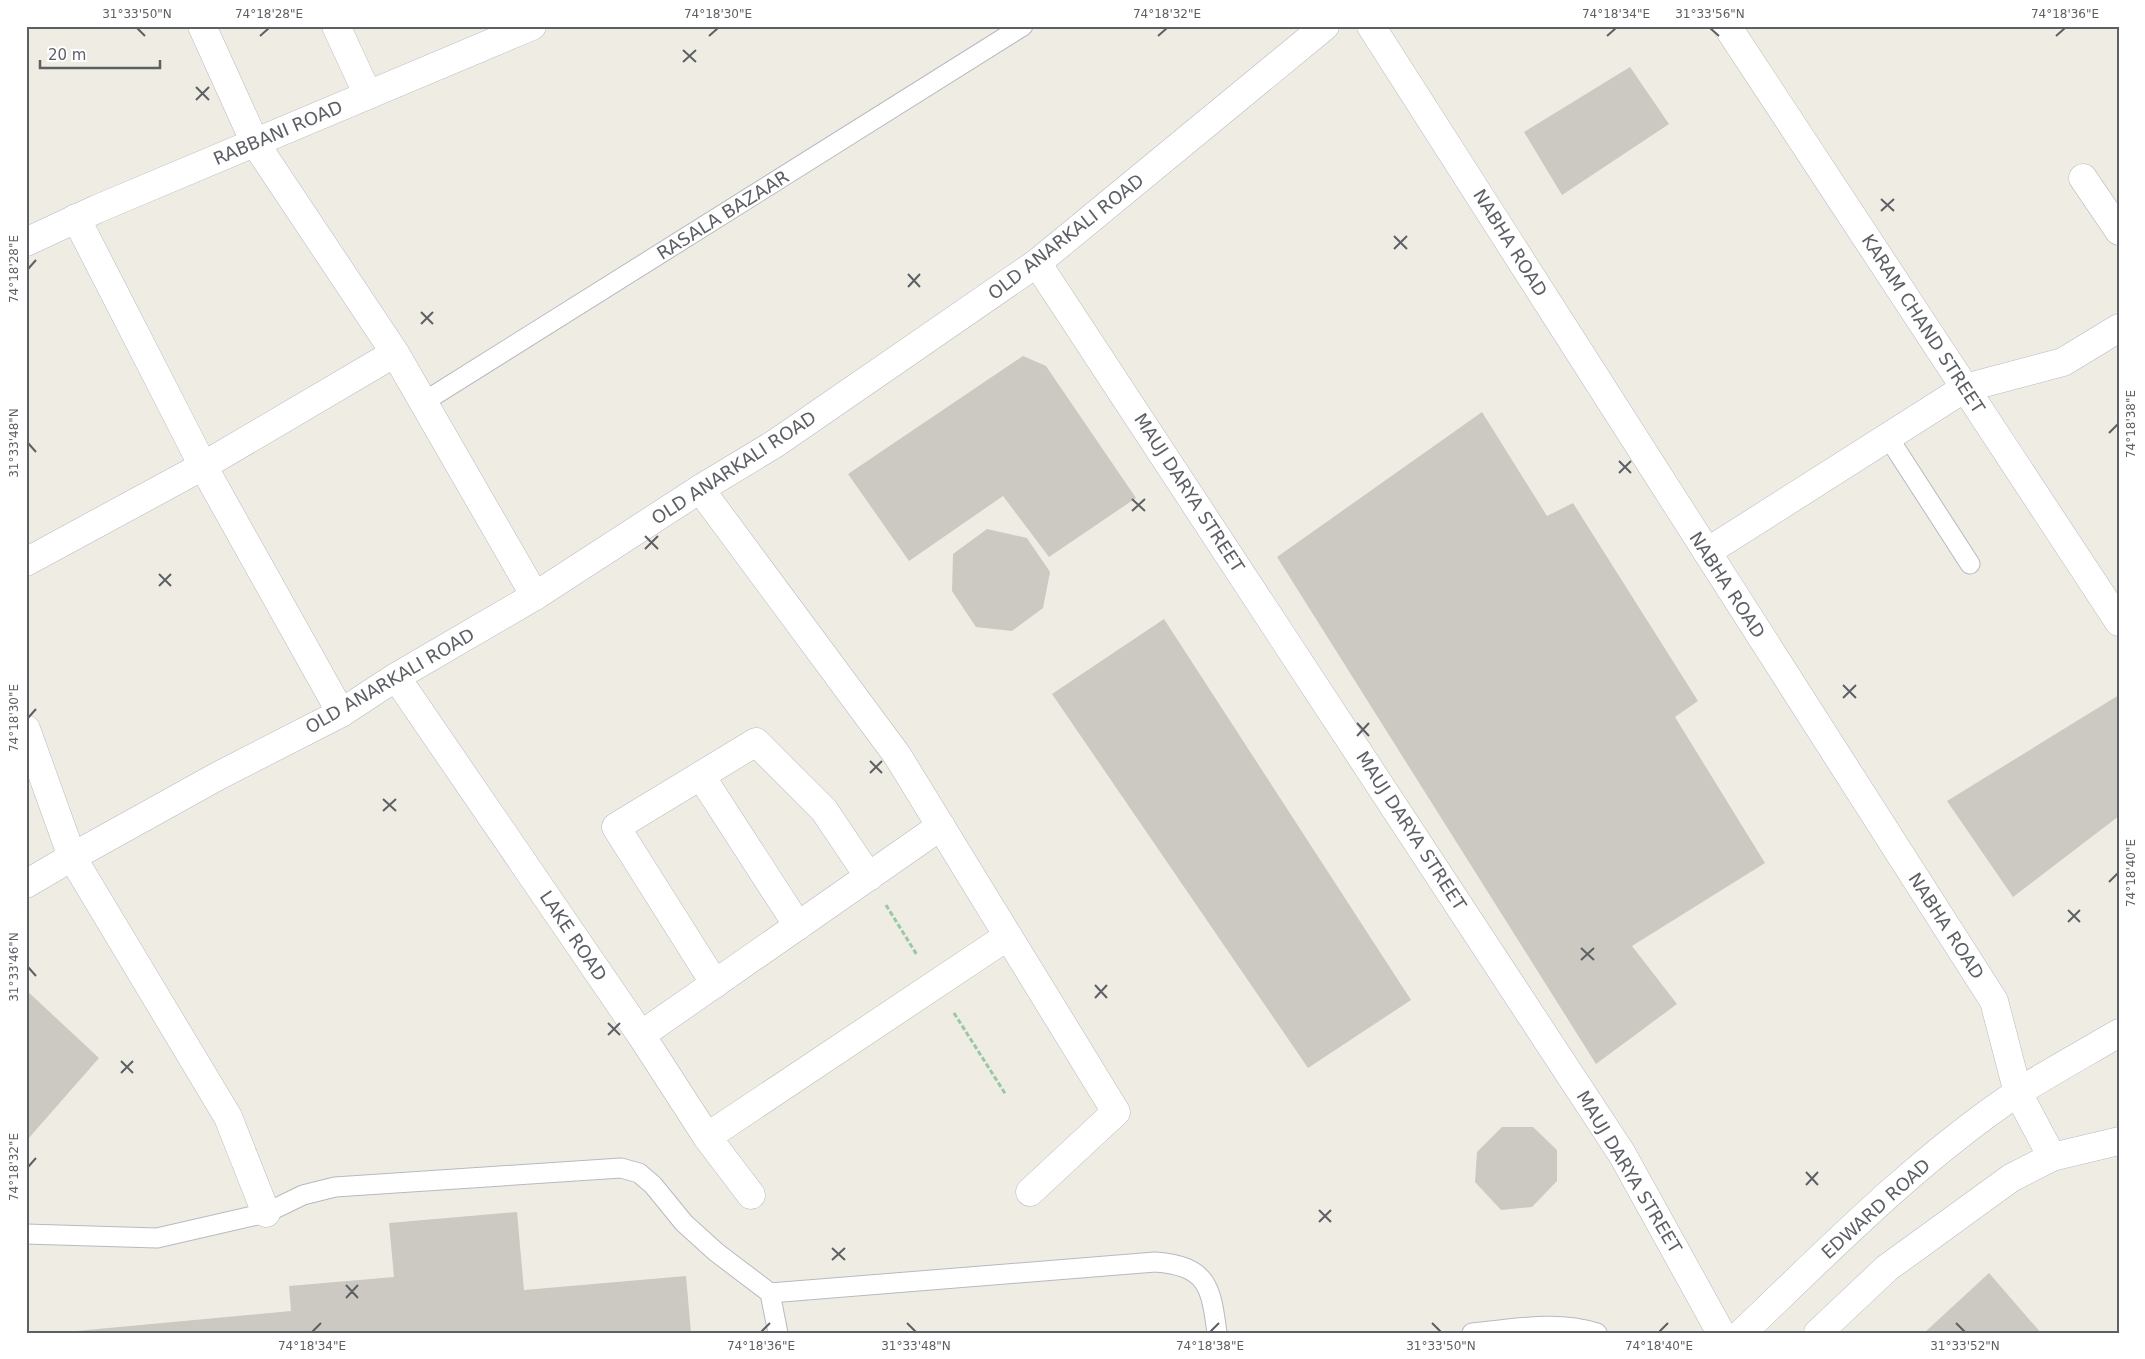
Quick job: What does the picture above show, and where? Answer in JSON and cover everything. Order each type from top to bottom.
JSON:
[{"type":"street","points":[[202,26],[255,143],[395,353],[422,403],[535,596]]},
{"type":"street","points":[[336,26],[368,95]]},
{"type":"street","name":"RABBANI ROAD","points":[[26,242],[76,218],[532,26]]},
{"type":"street","name":"OLD ANARKALI ROAD","points":[[26,884],[218,776],[341,713],[396,677],[535,596],[700,489],[776,443],[1038,263],[1325,26]]},
{"type":"street","name":"NABHA ROAD","points":[[1372,26],[1994,1001],[2018,1093],[2052,1157]]},
{"type":"street","name":"KARAM CHAND STREET","points":[[1727,26],[2119,622]]},
{"type":"street","points":[[2083,178],[2119,232]]},
{"type":"street","points":[[76,218],[203,466],[341,713]]},
{"type":"street","name":"MAUJ DARYA STREET","points":[[1038,263],[1622,1154],[1722,1333]]},
{"type":"street","points":[[1706,552],[1965,388],[2063,362],[2119,328]]},
{"type":"street","points":[[26,562],[203,466],[395,353]]},
{"type":"street","points":[[700,489],[897,755],[1116,1112],[1030,1192]]},
{"type":"street","name":"LAKE ROAD","points":[[396,677],[642,1035],[707,1138],[750,1196]]},
{"type":"street","points":[[26,730],[72,857],[228,1117],[266,1212]]},
{"type":"street","points":[[715,984],[616,827],[756,742],[824,810],[869,877]]},
{"type":"street","points":[[701,776],[798,926]]},
{"type":"street","points":[[642,1035],[941,826]]},
{"type":"street","points":[[707,1138],[1008,936]]},
{"type":"street","name":"EDWARD ROAD","points":[[1742,1333],[1887,1194],[2018,1093],[2119,1033]]},
{"type":"street","points":[[1818,1333],[1887,1268],[2011,1178],[2052,1157],[2119,1141]]},
{"type":"lane","name":"RASALA BAZAAR","points":[[422,403],[1023,26]]},
{"type":"lane","points":[[1888,437],[1970,564]]},
{"type":"lane","points":[[26,1234],[157,1238],[266,1212],[303,1195],[335,1187],[621,1168],[639,1173],[653,1185],[684,1223],[716,1252],[770,1293],[778,1333]]},
{"type":"lane","points":[[770,1293],[1155,1262],[1176,1264],[1192,1271],[1204,1282],[1212,1296],[1216,1333]]},
{"type":"lane","points":[[1472,1333],[1548,1325],[1577,1326],[1597,1333]]},
{"type":"building","points":[[1630,67],[1669,124],[1562,195],[1524,132]]},
{"type":"building","points":[[1023,356],[1046,366],[1136,498],[1049,557],[1003,496],[909,561],[848,474]]},
{"type":"building","points":[[1482,412],[1547,516],[1573,503],[1698,701],[1675,717],[1765,863],[1632,946],[1677,1004],[1596,1064],[1277,557]]},
{"type":"building","points":[[987,529],[1027,538],[1050,572],[1043,608],[1012,631],[976,627],[952,591],[953,554]]},
{"type":"building","points":[[1164,619],[1411,1000],[1308,1068],[1052,694]]},
{"type":"building","points":[[2119,695],[2119,816],[2013,897],[1947,801]]},
{"type":"building","points":[[26,990],[99,1058],[28,1139],[26,1137]]},
{"type":"building","points":[[1502,1127],[1533,1127],[1557,1150],[1557,1181],[1532,1207],[1501,1210],[1475,1182],[1477,1152]]},
{"type":"building","points":[[517,1212],[524,1290],[686,1276],[691,1333],[55,1333],[291,1311],[289,1286],[394,1277],[389,1223]]},
{"type":"building","points":[[1989,1273],[2041,1333],[1924,1333]]}]
